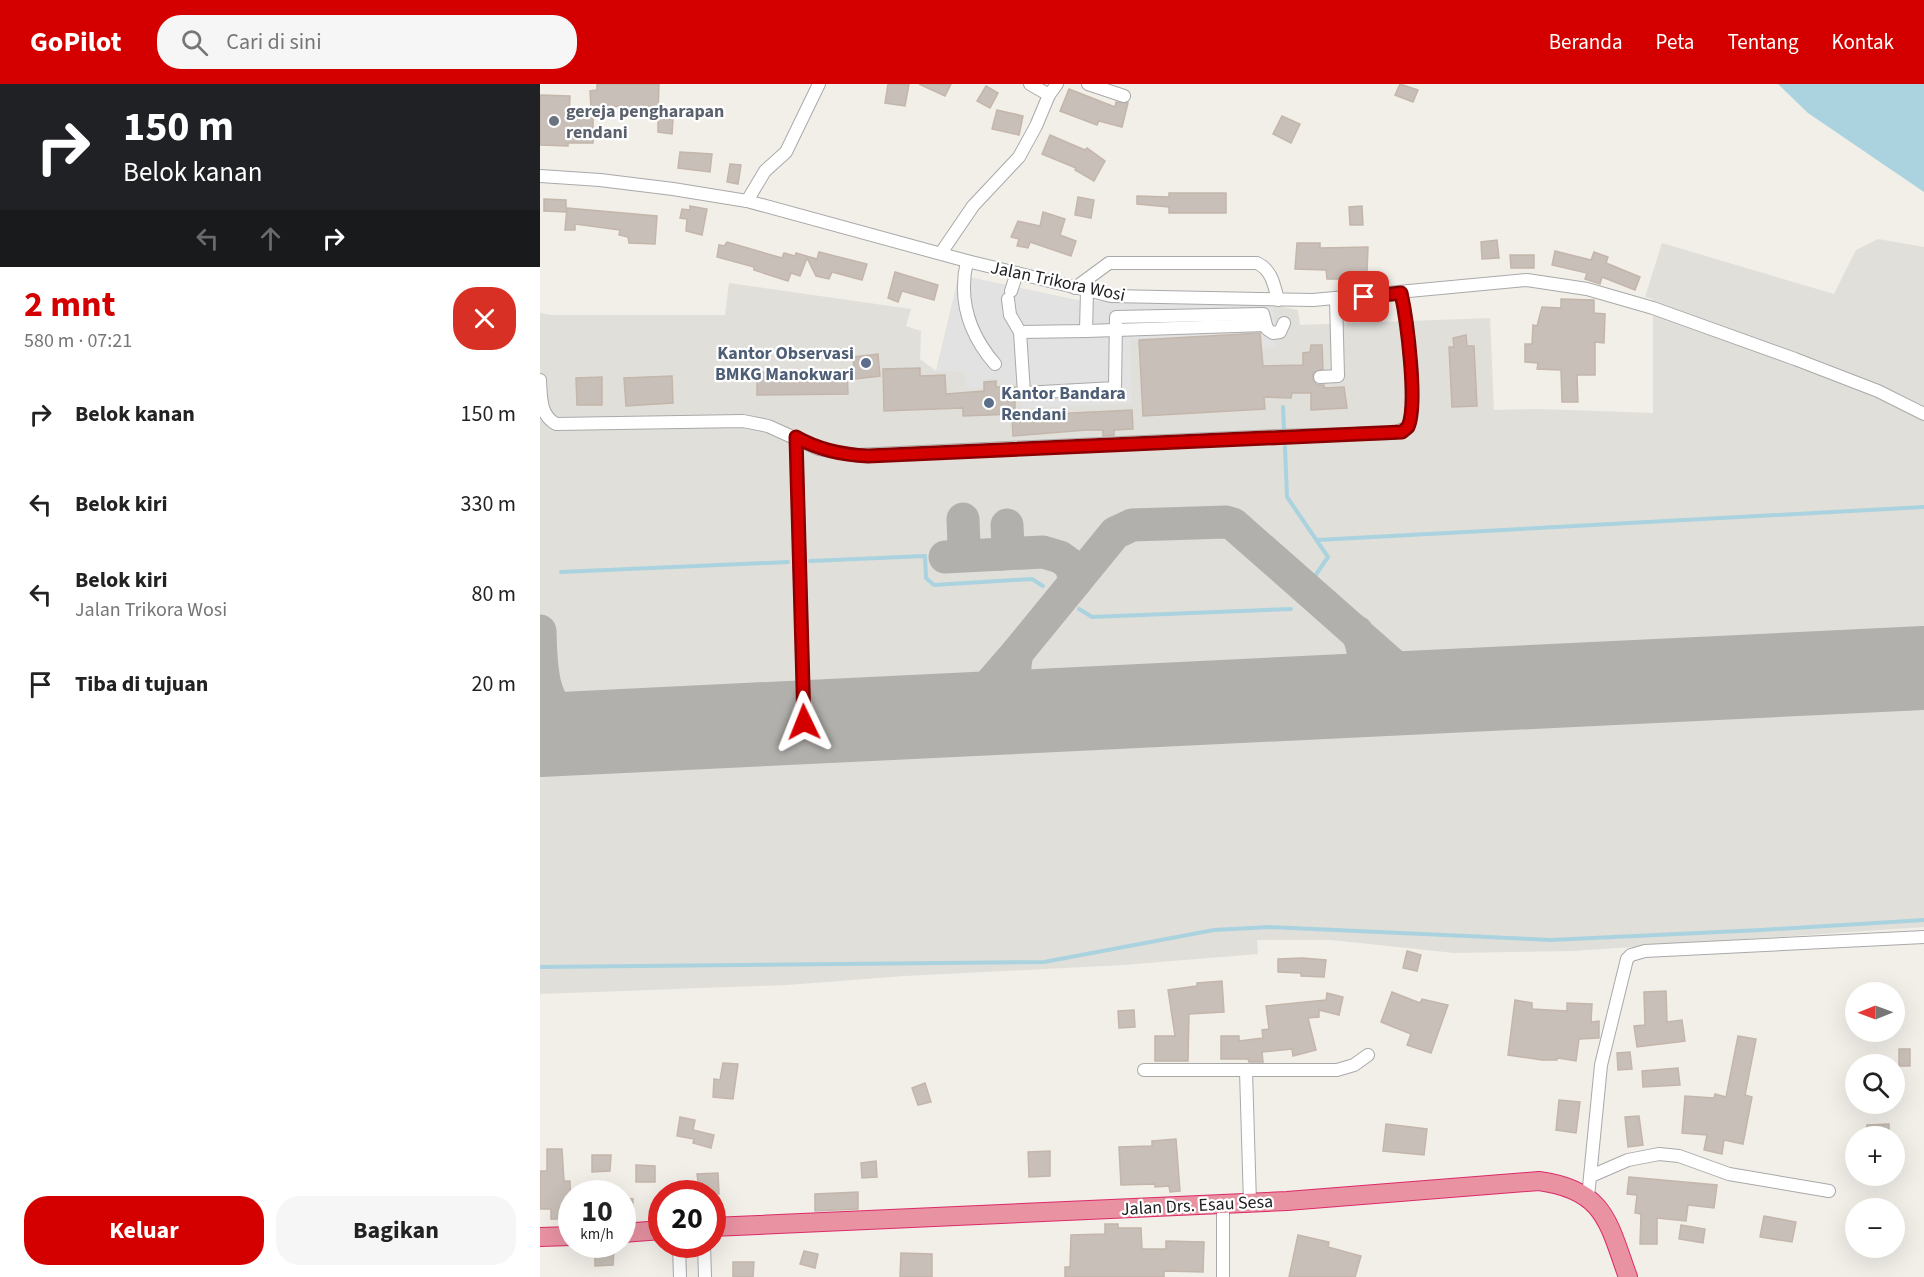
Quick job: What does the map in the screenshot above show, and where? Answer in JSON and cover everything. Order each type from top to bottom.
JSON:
[{"type":"highway","name":"Jalan Drs. Esau Sesa","points":[[726,1226],[1250,1203],[1439,1191],[1530,1181],[1566,1186],[1588,1197],[1604,1216],[1628,1277]]},
{"type":"highway","points":[[540,1238],[558,1237]]},
{"type":"street","points":[[747,201],[765,171],[786,152],[819,84]]},
{"type":"street","points":[[1030,84],[1049,95]]},
{"type":"street","points":[[941,253],[973,206],[1019,158],[1049,95],[1057,84]]},
{"type":"street","points":[[1088,84],[1124,96]]},
{"type":"street","name":"Jalan Trikora Wosi","points":[[540,176],[641,185],[747,201],[967,261],[1081,289],[1127,297],[1336,299],[1527,280],[1587,289],[1653,309],[1878,391],[1924,414]]},
{"type":"street","points":[[967,261],[963,283],[967,316],[977,341],[995,364]]},
{"type":"street","points":[[1017,273],[1009,295],[1010,315],[1020,332],[1024,393],[1115,388],[1116,317],[1263,314],[1269,331],[1277,333],[1282,329],[1284,319],[1281,300],[1273,279],[1264,267],[1257,263],[1116,262],[1103,266],[1081,289],[1086,331]]},
{"type":"street","points":[[540,380],[542,408],[546,419],[556,424],[729,420],[768,426],[819,449],[834,453],[868,456],[1402,432],[1408,427],[1412,412],[1407,322],[1401,293]]},
{"type":"street","points":[[1320,377],[1338,376],[1336,299]]},
{"type":"street","points":[[1020,332],[1115,331]]},
{"type":"street","points":[[796,437],[804,722]]},
{"type":"street","points":[[1588,1197],[1603,1053],[1627,959],[1631,955],[1645,951],[1924,937]]},
{"type":"street","points":[[1144,1070],[1337,1070],[1354,1065],[1368,1055]]},
{"type":"street","points":[[1246,1071],[1250,1203]]},
{"type":"street","points":[[1591,1176],[1628,1160],[1659,1154],[1679,1156],[1729,1174],[1829,1191]]},
{"type":"street","points":[[1223,1204],[1223,1277]]},
{"type":"street","points":[[679,1258],[680,1277]]},
{"type":"street","points":[[704,1258],[705,1277]]},
{"type":"shaded area","points":[[1878,239],[1924,247],[1924,927],[1574,951],[1454,953],[1331,940],[1257,940],[1258,954],[1123,965],[905,976],[787,985],[540,994],[540,313],[552,315],[725,315],[729,283],[911,309],[906,326],[921,331],[920,359],[936,371],[959,275],[1081,301],[1274,305],[1298,310],[1300,325],[1490,318],[1494,410],[1539,409],[1653,413],[1653,299],[1645,297],[1662,243],[1834,294],[1856,250]]},
{"type":"shaded area","points":[[959,275],[1081,301],[1274,305],[1276,347],[1262,348],[1260,333],[1130,341],[1132,403],[1022,408],[1020,384],[999,384],[999,379],[983,379],[983,388],[967,389],[965,372],[937,371]]},
{"type":"water","points":[[1778,84],[1924,84],[1924,192],[1808,113]]},
{"type":"building","points":[[597,84],[659,84],[658,113],[626,112],[626,106],[591,108],[590,91],[597,90]]},
{"type":"building","points":[[888,84],[909,84],[905,106],[885,103]]},
{"type":"building","points":[[919,84],[951,84],[945,96]]},
{"type":"building","points":[[1400,84],[1418,90],[1413,102],[1395,95]]},
{"type":"building","points":[[986,86],[998,93],[990,108],[977,101]]},
{"type":"building","points":[[1069,89],[1115,107],[1116,102],[1128,103],[1122,127],[1099,121],[1097,125],[1060,111]]},
{"type":"building","name":"gereja pengharapan rendani","points":[[540,95],[570,96],[569,118],[593,118],[593,143],[568,143],[568,146],[540,145]]},
{"type":"building","points":[[997,110],[1023,116],[1019,135],[992,129]]},
{"type":"building","points":[[1282,116],[1300,124],[1291,143],[1273,134]]},
{"type":"building","points":[[658,119],[673,119],[672,134],[658,132]]},
{"type":"building","points":[[1050,135],[1085,150],[1087,148],[1105,161],[1094,181],[1075,170],[1076,168],[1042,154]]},
{"type":"building","points":[[680,152],[712,154],[710,172],[678,168]]},
{"type":"building","points":[[730,164],[741,165],[738,184],[727,182]]},
{"type":"building","points":[[1169,193],[1226,193],[1226,213],[1169,213],[1169,207],[1137,204],[1137,196],[1169,197]]},
{"type":"building","points":[[1078,197],[1094,200],[1091,218],[1075,215]]},
{"type":"building","points":[[544,199],[566,200],[566,212],[544,211]]},
{"type":"building","points":[[690,206],[707,209],[702,235],[686,231],[687,219],[680,218],[682,209],[690,210]]},
{"type":"building","points":[[1362,206],[1363,225],[1350,225],[1349,207]]},
{"type":"building","points":[[567,208],[657,216],[655,244],[629,243],[628,237],[619,235],[620,230],[575,224],[575,230],[565,230]]},
{"type":"building","points":[[1043,212],[1065,219],[1060,235],[1076,241],[1071,256],[1030,242],[1028,248],[1017,246],[1019,239],[1011,237],[1018,221],[1040,226]]},
{"type":"building","points":[[1497,240],[1499,258],[1482,259],[1481,242]]},
{"type":"building","points":[[727,242],[782,258],[784,253],[795,256],[796,253],[817,259],[819,252],[867,264],[862,280],[832,272],[829,279],[816,276],[807,258],[800,276],[791,273],[788,281],[754,270],[754,267],[717,257],[719,245],[724,246]]},
{"type":"building","points":[[1297,243],[1320,243],[1320,248],[1368,247],[1367,272],[1348,272],[1347,279],[1327,279],[1326,270],[1295,269]]},
{"type":"building","points":[[1555,251],[1591,260],[1594,252],[1608,257],[1606,263],[1640,277],[1635,290],[1602,277],[1600,284],[1585,279],[1587,273],[1552,265]]},
{"type":"building","points":[[1510,255],[1534,255],[1534,268],[1511,268]]},
{"type":"building","points":[[895,272],[938,285],[934,300],[902,291],[898,302],[888,298]]},
{"type":"building","points":[[1561,299],[1594,300],[1594,313],[1605,314],[1604,343],[1595,342],[1595,375],[1577,375],[1578,402],[1562,402],[1561,370],[1537,369],[1538,363],[1525,362],[1525,344],[1532,344],[1533,325],[1537,326],[1542,307],[1561,308]]},
{"type":"building","points":[[1260,333],[1263,366],[1303,365],[1303,353],[1310,352],[1311,345],[1322,345],[1323,369],[1313,373],[1313,381],[1317,385],[1324,385],[1324,388],[1344,387],[1347,408],[1311,410],[1311,393],[1292,393],[1291,398],[1264,397],[1265,409],[1143,416],[1139,340]]},
{"type":"building","points":[[1466,335],[1467,346],[1474,346],[1477,406],[1452,407],[1449,347],[1454,347],[1453,338]]},
{"type":"building","name":"Kantor Observasi BMKG Manokwari","points":[[878,354],[880,376],[855,379],[853,357]]},
{"type":"building","points":[[920,368],[920,376],[945,375],[946,394],[984,391],[984,382],[996,381],[996,387],[1015,387],[1015,414],[963,416],[963,408],[884,411],[883,369]]},
{"type":"building","points":[[847,371],[848,394],[757,395],[757,372]]},
{"type":"building","points":[[672,376],[673,403],[626,406],[624,378]]},
{"type":"building","points":[[602,377],[602,405],[577,405],[576,378]]},
{"type":"building","points":[[1132,410],[1133,429],[1114,430],[1114,435],[1103,436],[1103,430],[1086,430],[1013,436],[1012,416]]},
{"type":"building","points":[[1407,951],[1421,955],[1417,971],[1403,968]]},
{"type":"building","points":[[1278,959],[1326,960],[1324,977],[1278,972]]},
{"type":"building","points":[[1222,981],[1224,1012],[1189,1014],[1188,1061],[1155,1061],[1155,1036],[1175,1036],[1168,990],[1197,986],[1197,983]]},
{"type":"building","points":[[1666,991],[1667,1022],[1682,1020],[1685,1041],[1637,1047],[1634,1026],[1645,1025],[1644,992]]},
{"type":"building","points":[[1392,992],[1420,1003],[1422,999],[1448,1005],[1431,1053],[1407,1045],[1411,1034],[1381,1022]]},
{"type":"building","points":[[1327,993],[1343,997],[1339,1015],[1319,1010],[1319,1017],[1308,1018],[1316,1050],[1293,1056],[1292,1049],[1262,1052],[1263,1062],[1249,1062],[1248,1059],[1221,1059],[1221,1036],[1239,1036],[1239,1041],[1263,1038],[1262,1030],[1269,1029],[1266,1006],[1326,1000]]},
{"type":"building","points":[[1515,1000],[1532,1003],[1532,1009],[1567,1011],[1567,1003],[1592,1004],[1591,1022],[1599,1021],[1599,1038],[1579,1039],[1576,1061],[1558,1058],[1557,1060],[1542,1060],[1508,1055]]},
{"type":"building","points":[[1134,1010],[1135,1027],[1119,1028],[1118,1011]]},
{"type":"building","points":[[1738,1036],[1756,1039],[1745,1095],[1752,1097],[1743,1144],[1724,1140],[1722,1154],[1704,1150],[1707,1135],[1682,1133],[1685,1096],[1714,1098],[1715,1094],[1726,1097]]},
{"type":"building","points":[[1899,1049],[1910,1049],[1910,1066],[1905,1066],[1905,1054],[1899,1054]]},
{"type":"building","points":[[1630,1052],[1632,1069],[1618,1070],[1617,1053]]},
{"type":"building","points":[[723,1063],[738,1064],[733,1099],[713,1097],[714,1079],[720,1080]]},
{"type":"building","points":[[1678,1068],[1680,1085],[1643,1087],[1642,1071]]},
{"type":"building","points":[[925,1083],[931,1102],[918,1105],[912,1088]]},
{"type":"building","points":[[1559,1100],[1580,1102],[1576,1133],[1556,1130]]},
{"type":"building","points":[[1639,1116],[1643,1145],[1628,1147],[1625,1117]]},
{"type":"building","points":[[680,1117],[695,1120],[693,1130],[714,1135],[711,1148],[693,1143],[694,1139],[677,1136]]},
{"type":"building","points":[[1386,1124],[1427,1129],[1424,1155],[1383,1151]]},
{"type":"building","points":[[1889,1124],[1889,1126],[1867,1126]]},
{"type":"building","points":[[1176,1139],[1180,1191],[1170,1192],[1169,1186],[1155,1187],[1155,1184],[1121,1185],[1119,1147],[1152,1146],[1152,1141]]},
{"type":"building","points":[[547,1149],[562,1149],[564,1180],[558,1180],[558,1219],[551,1219],[551,1209],[540,1209],[540,1171],[547,1171]]},
{"type":"building","points":[[1050,1151],[1050,1176],[1029,1177],[1028,1152]]},
{"type":"building","points":[[592,1155],[611,1155],[610,1171],[592,1172]]},
{"type":"building","points":[[876,1161],[877,1177],[862,1178],[861,1163]]},
{"type":"building","points":[[636,1165],[655,1166],[655,1180],[636,1182]]},
{"type":"building","points":[[718,1173],[718,1180],[698,1180],[697,1174]]},
{"type":"building","points":[[1629,1177],[1717,1185],[1714,1208],[1688,1205],[1686,1221],[1657,1218],[1657,1244],[1640,1244],[1641,1214],[1635,1213],[1637,1195],[1627,1194]]},
{"type":"building","points":[[858,1192],[858,1209],[815,1211],[815,1194]]},
{"type":"building","points":[[1764,1216],[1796,1222],[1792,1242],[1760,1237]]},
{"type":"building","points":[[1105,1224],[1118,1224],[1118,1228],[1141,1228],[1142,1249],[1166,1249],[1166,1241],[1204,1242],[1203,1272],[1164,1271],[1164,1277],[1065,1277],[1065,1267],[1070,1267],[1071,1235],[1105,1234]]},
{"type":"building","points":[[1681,1225],[1705,1229],[1703,1243],[1679,1239]]},
{"type":"building","points":[[1298,1235],[1329,1242],[1328,1247],[1361,1256],[1355,1277],[1289,1277]]},
{"type":"building","points":[[804,1251],[818,1254],[815,1268],[800,1264]]},
{"type":"building","points":[[901,1253],[932,1254],[932,1277],[900,1277]]},
{"type":"building","points":[[595,1258],[613,1258],[613,1265],[595,1266]]},
{"type":"building","points":[[733,1262],[754,1262],[753,1277],[733,1277]]},
{"type":"waterway","points":[[1283,407],[1284,429]]},
{"type":"waterway","points":[[1285,447],[1287,497],[1328,557],[1315,576]]},
{"type":"waterway","points":[[1317,540],[1924,507]]},
{"type":"waterway","points":[[810,561],[925,556],[926,578],[934,585],[1032,579],[1043,586]]},
{"type":"waterway","points":[[561,572],[788,562]]},
{"type":"waterway","points":[[1079,609],[1092,617],[1291,609]]},
{"type":"waterway","points":[[540,967],[1044,962],[1214,930],[1269,927],[1551,940],[1924,920]]},
{"type":"taxiway","points":[[956,556],[964,546],[963,519]]},
{"type":"taxiway","points":[[1072,709],[1045,706],[1025,698],[1019,691],[1016,681],[1017,653],[1115,533],[1132,525],[1226,522],[1233,524],[1410,680],[1441,691]]},
{"type":"taxiway","points":[[1002,554],[1008,546],[1007,525]]},
{"type":"taxiway","points":[[945,557],[1043,552],[1060,557],[1071,565],[1075,582]]},
{"type":"taxiway","points":[[540,631],[544,683],[554,706],[573,723],[600,732]]},
{"type":"taxiway","points":[[1341,696],[1355,681],[1362,667],[1363,651],[1357,632]]},
{"type":"taxiway","points":[[953,715],[971,706],[1017,653]]},
{"type":"runway","points":[[540,735],[1924,668]]},
{"type":"place","name":"gereja pengharapan rendani","points":[[554,121]]},
{"type":"place","name":"Kantor Observasi BMKG Manokwari","points":[[866,363]]},
{"type":"place","name":"Kantor Bandara Rendani","points":[[989,403]]},
{"type":"route","points":[[804,722],[796,437],[811,446],[834,453],[868,456],[1402,432],[1408,427],[1412,412],[1407,322],[1401,293],[1364,297]]}]
